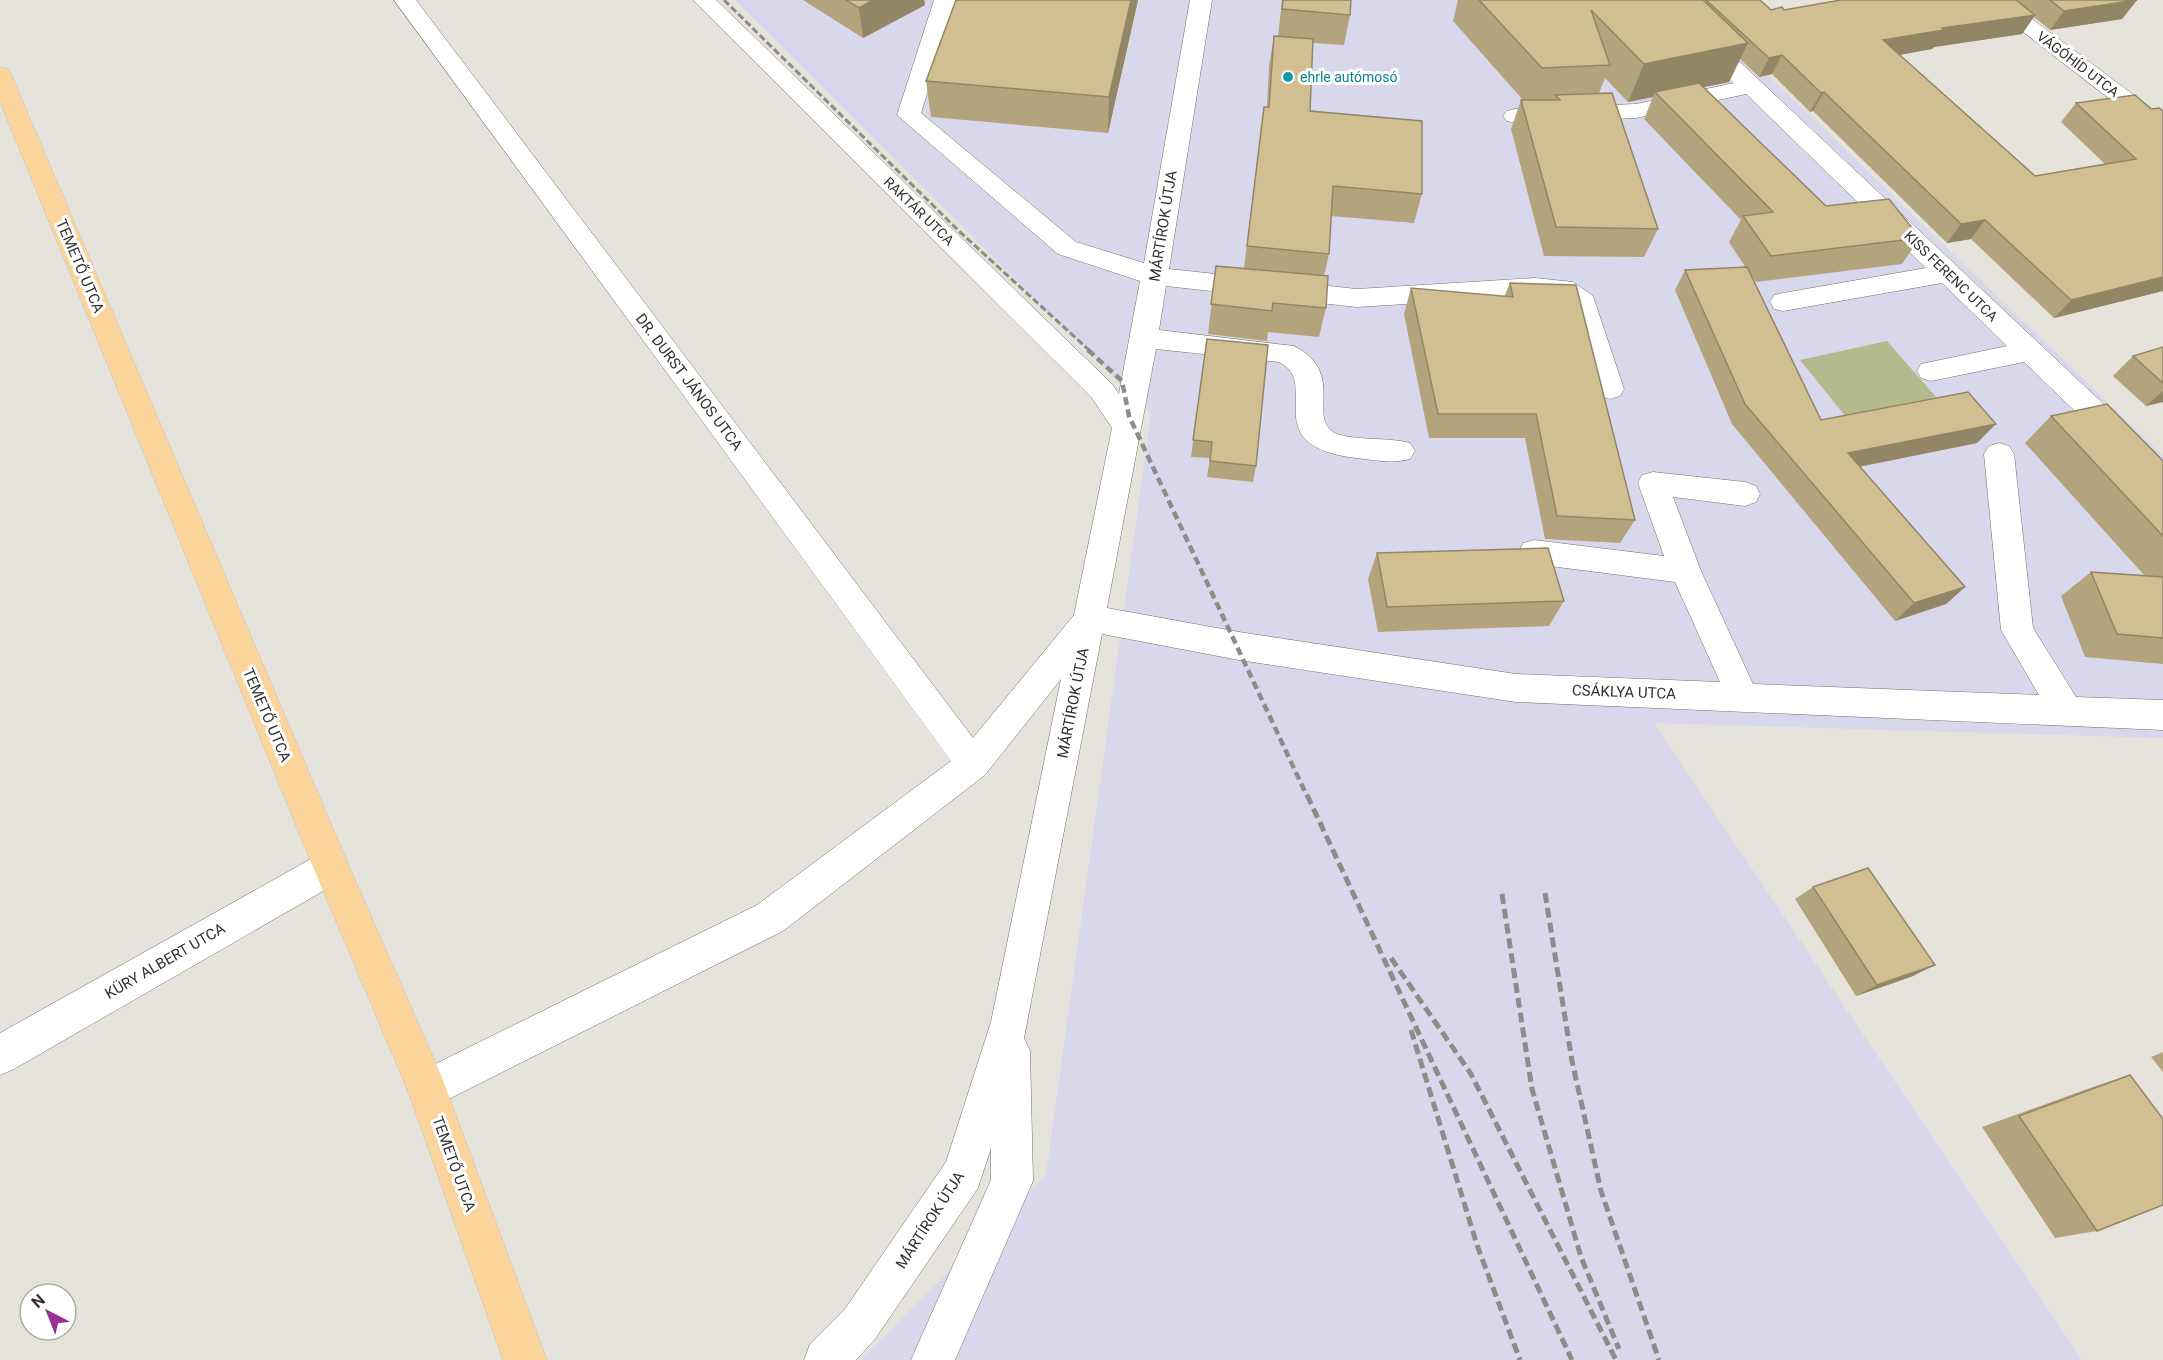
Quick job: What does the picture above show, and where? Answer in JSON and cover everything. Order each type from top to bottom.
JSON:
[{"type":"main road","name":"TEMETŐ UTCA","points":[[0,74],[330,867],[427,1089],[525,1360]]},
{"type":"street","name":"DR. DURST JÁNOS UTCA","points":[[405,0],[973,764]]},
{"type":"street","name":"RAKTÁR UTCA","points":[[704,0],[1102,391],[1127,428]]},
{"type":"street","points":[[945,0],[909,115],[1067,248],[1155,276],[1358,298],[1564,288],[1584,303],[1610,389]]},
{"type":"street","name":"MÁRTÍROK ÚTJA","points":[[826,1360],[860,1324],[963,1173],[1010,1022],[1144,338],[1201,0]]},
{"type":"street","name":"KISS FERENC UTCA","points":[[1661,0],[2163,478]]},
{"type":"street","name":"VÁGÓHÍD UTCA","points":[[1993,0],[2163,129]]},
{"type":"street","points":[[1515,116],[1636,111],[1752,86]]},
{"type":"street","points":[[1783,302],[1948,273]]},
{"type":"street","points":[[1144,338],[1284,353],[1301,363],[1309,377],[1310,424],[1322,439],[1335,444],[1400,451]]},
{"type":"street","points":[[1931,371],[2029,351]]},
{"type":"street","points":[[1999,454],[2017,630],[2067,711]]},
{"type":"street","points":[[1743,697],[1685,571],[1653,483],[1745,494]]},
{"type":"street","points":[[1534,552],[1685,571]]},
{"type":"street","points":[[427,1089],[770,918],[973,764],[1090,618]]},
{"type":"street","name":"CSÁKLYA UTCA","points":[[1090,618],[1239,646],[1516,688],[2163,715]]},
{"type":"street","name":"KÜRY ALBERT UTCA","points":[[0,1055],[330,867]]},
{"type":"street","points":[[933,1360],[1012,1181],[1010,1022]]},
{"type":"shaded area","points":[[735,0],[1690,0],[2163,456],[2163,738],[1654,723],[2082,1360],[861,1360],[1046,1175],[1151,414]]},
{"type":"green space","points":[[1887,341],[1936,397],[1846,417],[1800,360]]},
{"type":"building","points":[[846,0],[873,0],[859,8]]},
{"type":"building","points":[[956,0],[1131,0],[1109,97],[926,81]]},
{"type":"building","points":[[1283,0],[1351,0],[1350,15],[1282,9]]},
{"type":"building","points":[[1479,0],[1703,0],[1748,43],[1644,64],[1591,10],[1610,65],[1542,68]]},
{"type":"building","points":[[1706,0],[1760,0],[1771,10],[1782,7],[1784,10],[1841,0],[2016,0],[2035,15],[1942,28],[1944,30],[1883,40],[2035,176],[2136,159],[2076,103],[2135,95],[2151,109],[2159,108],[2163,111],[2163,277],[2071,300],[1985,220],[1961,224],[1824,92],[1821,93],[1782,55],[1769,58]]},
{"type":"building","points":[[2050,0],[2137,0],[2064,11]]},
{"type":"building","points":[[1274,36],[1313,39],[1310,111],[1422,121],[1422,194],[1333,186],[1329,254],[1247,246],[1264,107],[1269,107]]},
{"type":"building","points":[[1699,83],[1826,206],[1889,199],[1920,238],[1771,256],[1743,216],[1773,212],[1655,92]]},
{"type":"building","points":[[1612,93],[1658,229],[1556,227],[1521,100],[1560,100],[1555,95]]},
{"type":"building","points":[[1216,266],[1328,276],[1326,308],[1273,303],[1272,311],[1211,304]]},
{"type":"building","points":[[1747,267],[1821,420],[1968,392],[1996,424],[1848,453],[1965,587],[1914,603],[1745,404],[1685,270]]},
{"type":"building","points":[[1510,283],[1576,285],[1635,520],[1557,516],[1536,414],[1438,414],[1411,288],[1513,297]]},
{"type":"building","points":[[1207,339],[1268,345],[1256,466],[1210,461],[1212,442],[1193,440]]},
{"type":"building","points":[[2163,347],[2163,383],[2133,356]]},
{"type":"building","points":[[2107,404],[2163,461],[2163,536],[2051,416]]},
{"type":"building","points":[[1548,548],[1564,601],[1387,607],[1377,553]]},
{"type":"building","points":[[2091,572],[2163,577],[2163,638],[2117,634]]},
{"type":"building","points":[[1868,868],[1935,965],[1877,985],[1813,887]]},
{"type":"building","points":[[2130,1075],[2163,1119],[2163,1205],[2097,1231],[2019,1116]]},
{"type":"railway","points":[[724,0],[959,231],[1090,351]]},
{"type":"railway","points":[[1088,350],[1122,381],[1129,416],[1307,796]]},
{"type":"railway","points":[[1307,795],[1572,1360]]},
{"type":"railway","points":[[1545,893],[1572,1061],[1601,1191],[1659,1360]]},
{"type":"railway","points":[[1502,894],[1532,1089],[1581,1257],[1619,1349]]},
{"type":"railway","points":[[1391,958],[1471,1074],[1616,1360]]},
{"type":"railway","points":[[1411,1030],[1477,1245],[1520,1360]]},
{"type":"place","name":"ehrle autómosó","points":[[1288,77]]}]
